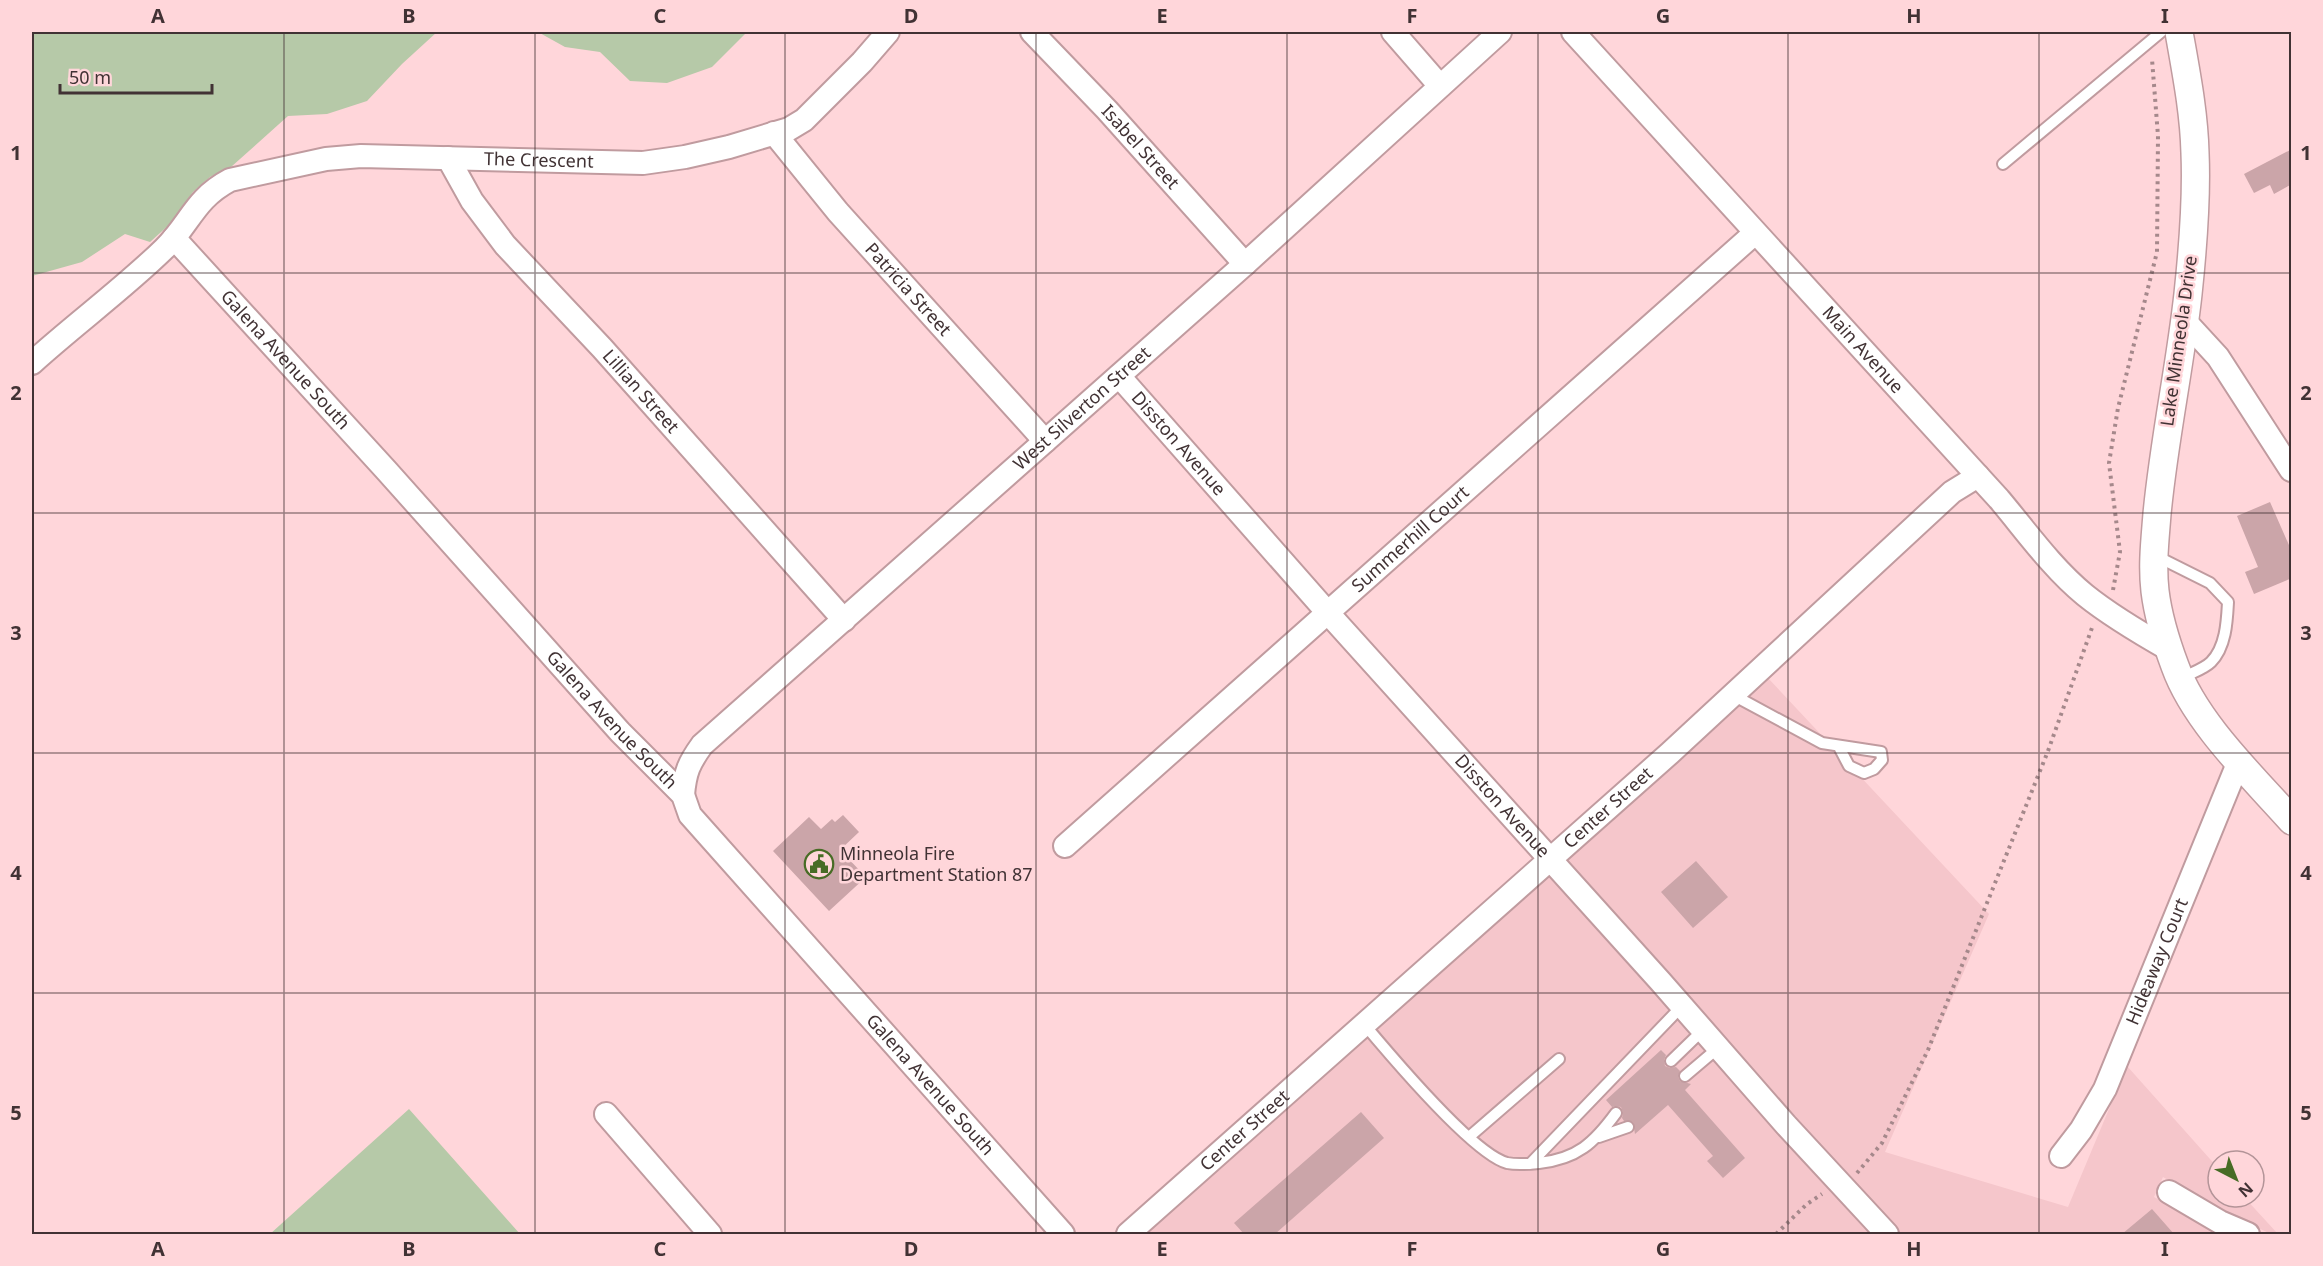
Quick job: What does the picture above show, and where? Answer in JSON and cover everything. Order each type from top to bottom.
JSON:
[{"type":"street","name":"The Crescent","points":[[32,363],[165,248],[201,200],[218,186],[230,180],[326,159],[361,156],[643,163],[685,158],[789,129],[804,120],[862,62],[888,32]]},
{"type":"street","name":"Isabel Street","points":[[1032,32],[1107,110],[1245,264]]},
{"type":"street","points":[[1392,32],[1440,86]]},
{"type":"street","name":"West Silverton Street","points":[[683,795],[685,774],[702,745],[1245,264],[1500,32]]},
{"type":"street","name":"Main Avenue","points":[[1573,32],[1977,476],[2054,564],[2084,594],[2104,609],[2170,650]]},
{"type":"street","name":"Lake Minneola Drive","points":[[2179,32],[2196,151],[2195,206],[2184,320],[2161,475],[2154,555],[2155,591],[2170,650],[2190,699],[2239,761],[2292,821]]},
{"type":"street","name":"Patricia Street","points":[[774,133],[838,212],[1045,441]]},
{"type":"street","name":"Lillian Street","points":[[448,158],[472,201],[505,245],[602,348],[844,620]]},
{"type":"street","name":"Summerhill Court","points":[[1065,846],[1755,233]]},
{"type":"street","name":"Galena Avenue South","points":[[174,238],[386,470],[620,732],[683,795],[690,815],[1063,1234]]},
{"type":"street","points":[[2184,320],[2218,357],[2291,470]]},
{"type":"street","name":"Disston Avenue","points":[[1119,376],[1328,613],[1887,1234]]},
{"type":"street","name":"Center Street","points":[[1128,1234],[1732,695],[1952,492],[1977,476]]},
{"type":"street","name":"Hideaway Court","points":[[2061,1156],[2081,1130],[2105,1089],[2239,761]]},
{"type":"street","points":[[606,1114],[710,1234]]},
{"type":"street","points":[[2169,1192],[2220,1222],[2248,1234]]},
{"type":"lane","points":[[2002,164],[2162,32]]},
{"type":"lane","points":[[2154,555],[2210,583],[2228,602],[2227,623],[2219,651],[2211,663],[2181,679]]},
{"type":"lane","points":[[1732,695],[1822,743],[1839,747]]},
{"type":"lane","points":[[1530,1164],[1682,1006]]},
{"type":"lane","points":[[1364,1024],[1469,1137],[1489,1155],[1508,1163],[1554,1162],[1576,1154],[1599,1137],[1628,1127]]},
{"type":"lane","points":[[1671,1061],[1703,1030]]},
{"type":"lane","points":[[1685,1076],[1718,1048]]},
{"type":"lane","points":[[1469,1137],[1559,1059]]},
{"type":"lane","points":[[1599,1137],[1616,1113]]},
{"type":"path","points":[[1776,1234],[1807,1204],[1856,1174],[1882,1143],[1928,1050],[2048,751],[2093,624],[2112,594],[2120,552],[2109,463],[2118,408],[2157,252],[2158,136],[2150,40]]},
{"type":"shaded area","points":[[1768,678],[1989,914],[1885,1152],[2068,1207],[2127,1066],[2206,1155],[2206,1202],[2163,1177],[2154,1197],[2222,1234],[1900,1234],[1566,860]]},
{"type":"shaded area","points":[[1550,874],[1873,1234],[1145,1234],[1501,916]]},
{"type":"shaded area","points":[[2219,1209],[2255,1209],[2278,1234],[2271,1234]]},
{"type":"green space","points":[[32,32],[437,32],[367,101],[327,114],[288,116],[231,167],[210,177],[193,192],[170,224],[150,242],[125,234],[82,262],[32,276]]},
{"type":"green space","points":[[538,32],[747,32],[712,67],[667,83],[630,81],[600,52],[565,47]]},
{"type":"green space","points":[[409,1109],[520,1234],[270,1234]]},
{"type":"building","points":[[2292,149],[2292,184],[2274,194],[2270,185],[2254,193],[2244,174]]},
{"type":"building","points":[[2270,502],[2292,552],[2292,578],[2254,594],[2245,572],[2258,567],[2237,516]]},
{"type":"building","name":"Minneola Fire Department Station 87","points":[[843,815],[859,832],[840,850],[866,877],[829,911],[773,851],[809,817],[821,829],[832,819],[835,822]]},
{"type":"building","points":[[1696,861],[1728,897],[1693,928],[1661,892]]},
{"type":"building","points":[[1661,1050],[1666,1055],[1665,1066],[1676,1067],[1680,1071],[1678,1077],[1680,1081],[1691,1084],[1685,1090],[1745,1158],[1723,1178],[1707,1161],[1713,1156],[1668,1105],[1635,1134],[1633,1122],[1624,1121],[1622,1118],[1621,1107],[1612,1107],[1606,1100]]},
{"type":"building","points":[[1361,1112],[1384,1138],[1275,1234],[1244,1234],[1234,1223]]},
{"type":"building","points":[[2152,1209],[2174,1234],[2122,1234]]},
{"type":"place","name":"Minneola Fire Department Station 87","points":[[819,864]]}]
